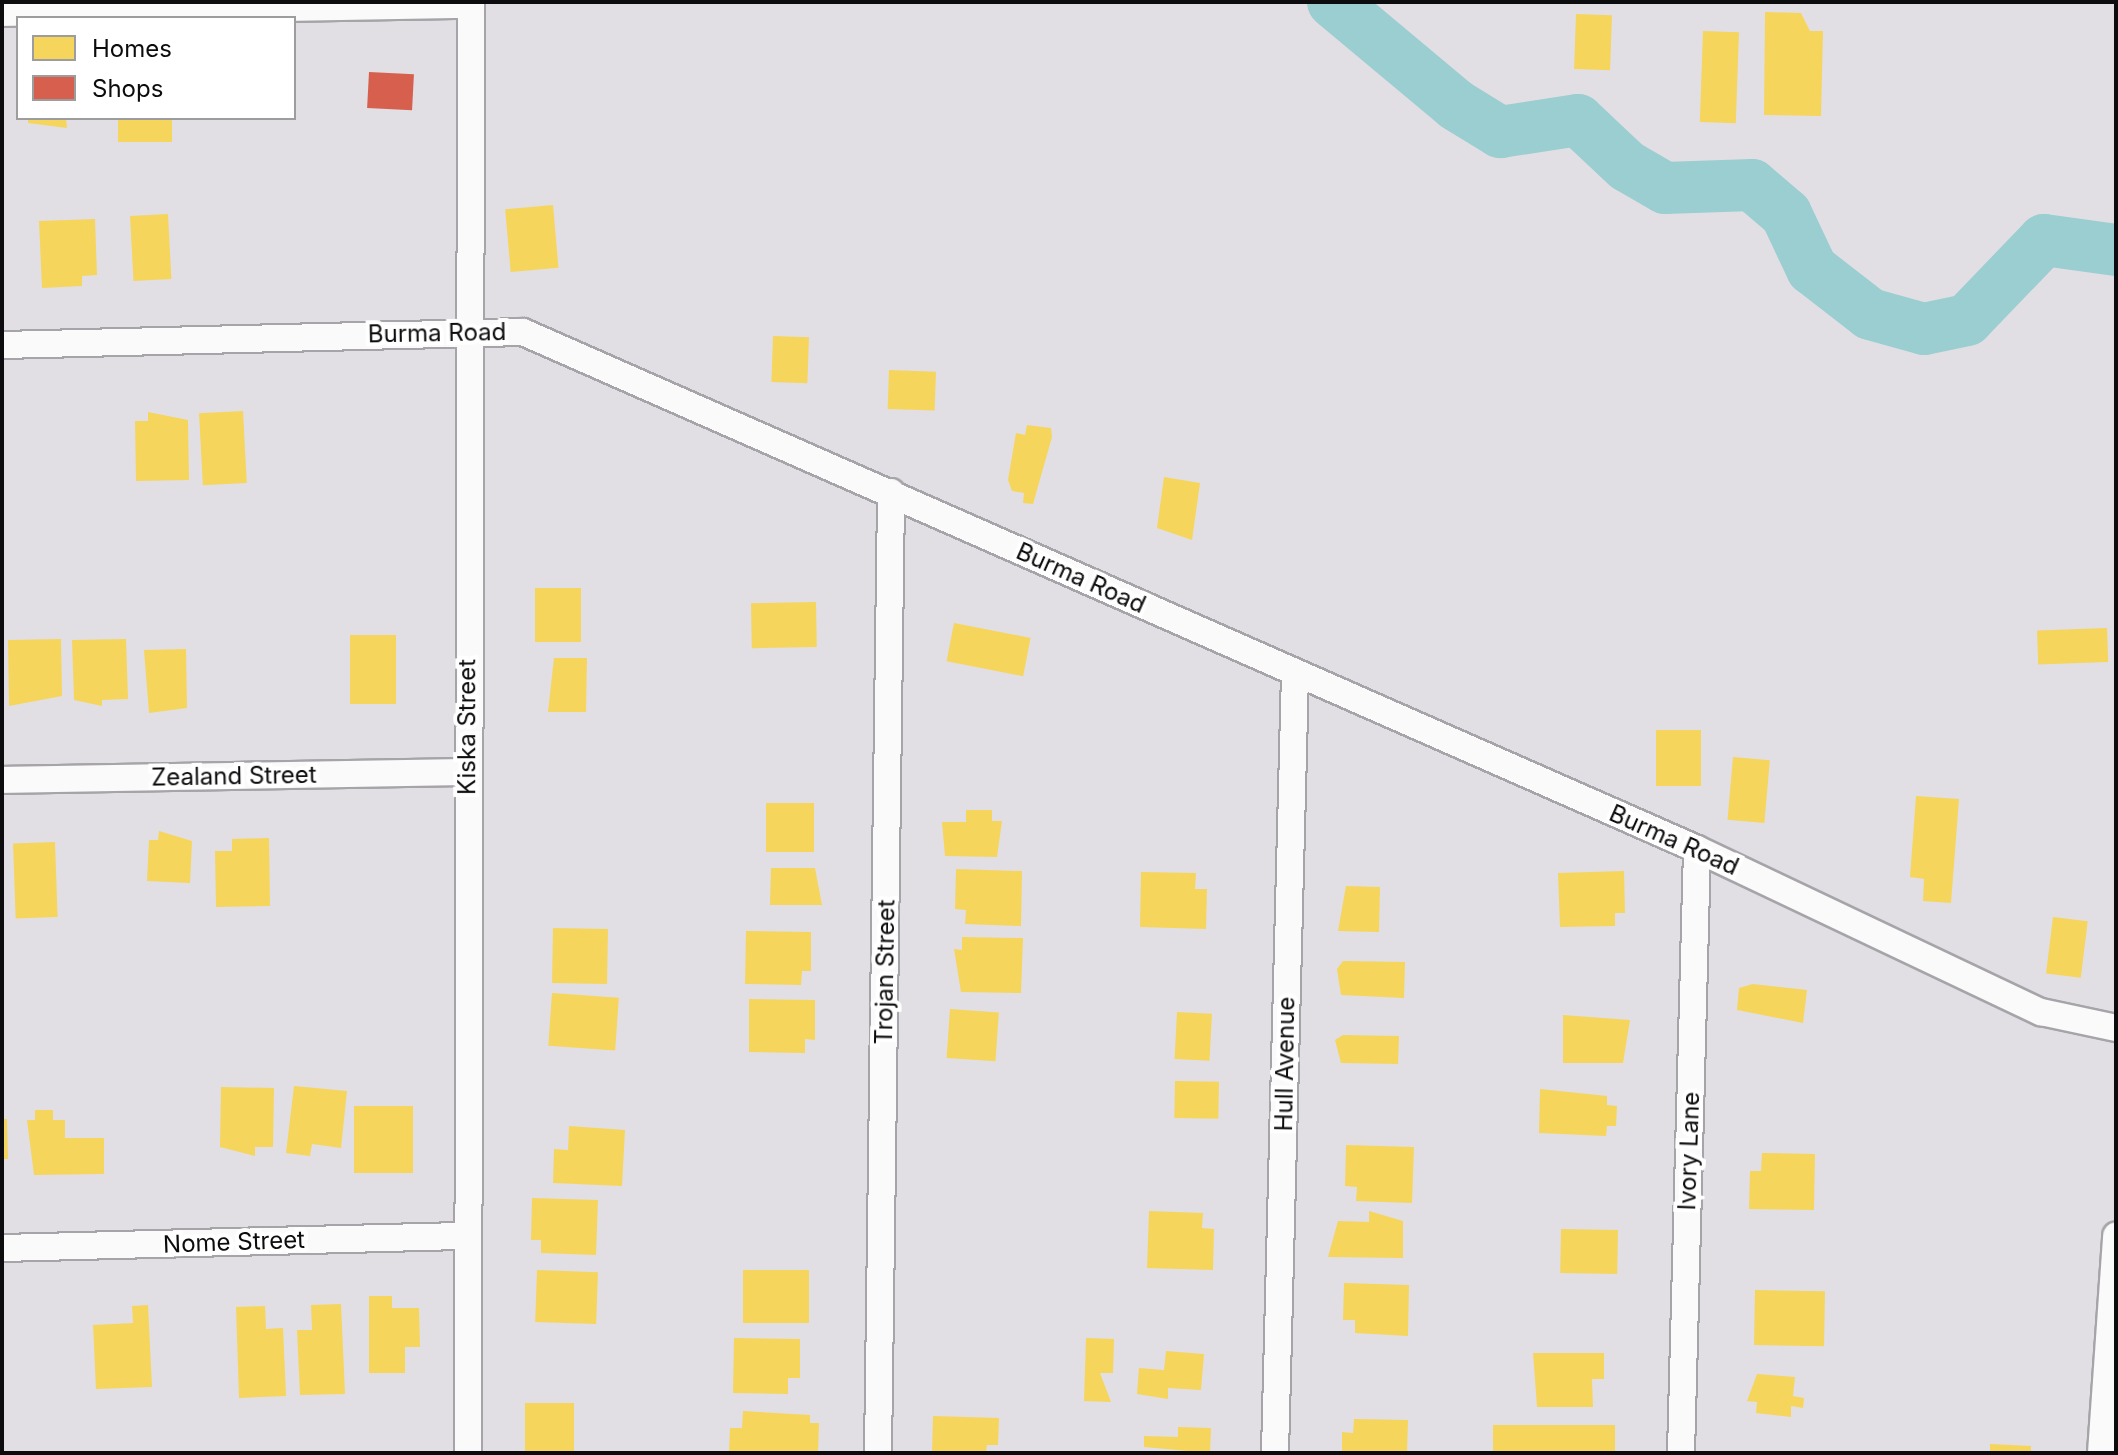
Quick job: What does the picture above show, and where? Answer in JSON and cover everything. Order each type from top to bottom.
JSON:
[{"type":"street","points":[[2,13],[470,4]]},
{"type":"street","name":"Kiska Street","points":[[468,1453],[466,772],[471,331],[470,4]]},
{"type":"street","name":"Burma Road","points":[[2,345],[523,332],[891,492],[1295,675],[1697,849],[2041,1012],[2116,1028]]},
{"type":"street","name":"Trojan Street","points":[[878,1453],[891,492]]},
{"type":"street","name":"Hull Avenue","points":[[1275,1453],[1295,675]]},
{"type":"street","name":"Zealand Street","points":[[2,780],[466,772]]},
{"type":"street","name":"Ivory Lane","points":[[1681,1453],[1697,849]]},
{"type":"street","name":"Nome Street","points":[[2,1248],[466,1236]]},
{"type":"street","points":[[2101,1453],[2116,1236]]},
{"type":"building: Homes","points":[[1765,12],[1801,13],[1810,31],[1823,31],[1821,116],[1764,115]]},
{"type":"building: Homes","points":[[1576,14],[1612,15],[1610,70],[1574,69]]},
{"type":"building: Homes","points":[[1703,31],[1739,32],[1736,123],[1700,122]]},
{"type":"building: Homes","points":[[28,120],[66,120],[67,128],[28,123]]},
{"type":"building: Homes","points":[[118,120],[172,120],[172,142],[118,142]]},
{"type":"building: Homes","points":[[553,205],[558,268],[511,272],[505,209]]},
{"type":"building: Homes","points":[[168,214],[171,279],[133,281],[130,216]]},
{"type":"building: Homes","points":[[95,219],[97,275],[82,276],[82,286],[42,288],[39,221]]},
{"type":"building: Homes","points":[[773,336],[809,337],[807,383],[771,382]]},
{"type":"building: Homes","points":[[889,370],[936,372],[935,411],[888,409]]},
{"type":"building: Homes","points":[[243,411],[247,483],[203,485],[199,413]]},
{"type":"building: Homes","points":[[148,412],[188,420],[189,480],[136,481],[135,421],[148,421]]},
{"type":"building: Homes","points":[[1027,425],[1051,428],[1052,437],[1033,504],[1023,503],[1024,493],[1012,491],[1008,480],[1016,433],[1025,435]]},
{"type":"building: Homes","points":[[1164,477],[1200,483],[1192,540],[1157,528]]},
{"type":"building: Homes","points":[[535,588],[581,588],[581,642],[535,642]]},
{"type":"building: Homes","points":[[816,602],[817,647],[752,648],[751,603]]},
{"type":"building: Homes","points":[[954,623],[1031,638],[1023,676],[947,661]]},
{"type":"building: Homes","points":[[2107,628],[2108,662],[2038,664],[2037,630]]},
{"type":"building: Homes","points":[[350,635],[396,635],[396,704],[350,704]]},
{"type":"building: Homes","points":[[61,639],[62,696],[9,706],[8,640]]},
{"type":"building: Homes","points":[[126,639],[128,699],[102,700],[102,706],[74,700],[72,640]]},
{"type":"building: Homes","points":[[186,649],[187,708],[149,713],[144,650]]},
{"type":"building: Homes","points":[[554,658],[587,658],[586,712],[548,712]]},
{"type":"building: Homes","points":[[1656,730],[1701,730],[1701,786],[1656,786]]},
{"type":"building: Homes","points":[[1733,757],[1770,760],[1764,823],[1728,820]]},
{"type":"building: Homes","points":[[1916,796],[1959,799],[1951,903],[1923,901],[1924,879],[1910,877]]},
{"type":"building: Homes","points":[[766,803],[814,803],[814,852],[766,852]]},
{"type":"building: Homes","points":[[966,810],[992,810],[992,821],[1002,821],[997,857],[945,856],[942,822],[966,822]]},
{"type":"building: Homes","points":[[159,831],[192,841],[190,883],[147,881],[149,840],[158,840]]},
{"type":"building: Homes","points":[[269,838],[270,906],[216,907],[215,851],[232,851],[232,839]]},
{"type":"building: Homes","points":[[55,842],[58,917],[16,918],[13,843]]},
{"type":"building: Homes","points":[[771,868],[815,868],[822,905],[770,905]]},
{"type":"building: Homes","points":[[956,869],[1022,871],[1021,926],[965,924],[966,910],[955,909]]},
{"type":"building: Homes","points":[[1624,871],[1625,913],[1615,913],[1615,926],[1560,927],[1558,873]]},
{"type":"building: Homes","points":[[1141,872],[1196,873],[1195,889],[1207,889],[1206,929],[1140,927]]},
{"type":"building: Homes","points":[[1346,886],[1380,887],[1379,932],[1338,931]]},
{"type":"building: Homes","points":[[2053,917],[2088,921],[2081,978],[2046,974]]},
{"type":"building: Homes","points":[[553,928],[608,929],[607,984],[552,983]]},
{"type":"building: Homes","points":[[746,931],[811,932],[811,971],[802,971],[801,985],[745,984]]},
{"type":"building: Homes","points":[[962,937],[1023,938],[1021,993],[961,992],[954,949],[962,950]]},
{"type":"building: Homes","points":[[1343,961],[1405,962],[1404,998],[1341,995],[1337,969]]},
{"type":"building: Homes","points":[[1753,984],[1807,990],[1803,1023],[1737,1010],[1739,988]]},
{"type":"building: Homes","points":[[552,993],[619,998],[615,1051],[548,1046]]},
{"type":"building: Homes","points":[[749,999],[815,1000],[815,1040],[805,1039],[805,1053],[749,1052]]},
{"type":"building: Homes","points":[[950,1009],[999,1012],[995,1061],[947,1058]]},
{"type":"building: Homes","points":[[1177,1012],[1212,1014],[1209,1061],[1175,1059]]},
{"type":"building: Homes","points":[[1563,1015],[1630,1020],[1623,1063],[1563,1063]]},
{"type":"building: Homes","points":[[1343,1035],[1399,1036],[1398,1064],[1341,1063],[1335,1040]]},
{"type":"building: Homes","points":[[1175,1081],[1219,1082],[1218,1119],[1174,1118]]},
{"type":"building: Homes","points":[[294,1086],[347,1091],[341,1148],[312,1144],[310,1156],[286,1153]]},
{"type":"building: Homes","points":[[221,1087],[274,1088],[273,1147],[255,1147],[255,1156],[220,1147]]},
{"type":"building: Homes","points":[[1540,1089],[1607,1096],[1607,1105],[1617,1106],[1616,1126],[1607,1126],[1606,1136],[1539,1133]]},
{"type":"building: Homes","points":[[354,1106],[413,1106],[413,1173],[354,1173]]},
{"type":"building: Homes","points":[[35,1110],[53,1110],[53,1120],[65,1120],[65,1138],[104,1138],[104,1174],[34,1175],[27,1120],[35,1120]]},
{"type":"building: Homes","points":[[2,1119],[7,1119],[8,1159],[2,1159]]},
{"type":"building: Homes","points":[[569,1126],[625,1130],[622,1186],[553,1183],[554,1149],[568,1150]]},
{"type":"building: Homes","points":[[1346,1145],[1414,1147],[1412,1203],[1356,1201],[1357,1187],[1345,1186]]},
{"type":"building: Homes","points":[[1762,1153],[1815,1154],[1814,1210],[1749,1209],[1750,1171],[1761,1171]]},
{"type":"building: Homes","points":[[532,1198],[598,1200],[596,1255],[541,1253],[541,1240],[531,1240]]},
{"type":"building: Homes","points":[[1149,1211],[1203,1213],[1202,1228],[1214,1229],[1213,1270],[1147,1268]]},
{"type":"building: Homes","points":[[1369,1211],[1403,1221],[1403,1258],[1328,1257],[1338,1221],[1369,1222]]},
{"type":"building: Homes","points":[[1561,1229],[1618,1230],[1617,1274],[1560,1273]]},
{"type":"building: Homes","points":[[537,1270],[598,1272],[596,1324],[535,1322]]},
{"type":"building: Homes","points":[[743,1270],[809,1270],[809,1323],[743,1323]]},
{"type":"building: Homes","points":[[1344,1283],[1409,1285],[1408,1336],[1355,1333],[1355,1320],[1343,1320]]},
{"type":"building: Homes","points":[[1755,1290],[1825,1291],[1824,1346],[1754,1345]]},
{"type":"building: Homes","points":[[369,1296],[392,1296],[392,1308],[419,1308],[420,1347],[405,1347],[405,1373],[369,1373]]},
{"type":"building: Homes","points":[[341,1304],[345,1394],[300,1395],[297,1330],[312,1330],[311,1305]]},
{"type":"building: Homes","points":[[148,1305],[152,1387],[96,1389],[93,1325],[133,1323],[132,1306]]},
{"type":"building: Homes","points":[[265,1306],[266,1329],[283,1328],[286,1396],[239,1398],[236,1307]]},
{"type":"building: Homes","points":[[734,1338],[800,1339],[800,1378],[788,1378],[788,1394],[733,1393]]},
{"type":"building: Homes","points":[[1086,1338],[1114,1339],[1113,1373],[1100,1373],[1111,1402],[1084,1401]]},
{"type":"building: Homes","points":[[1166,1351],[1204,1354],[1201,1390],[1168,1388],[1168,1399],[1137,1394],[1139,1368],[1164,1370]]},
{"type":"building: Homes","points":[[1533,1353],[1604,1353],[1604,1379],[1592,1379],[1593,1407],[1537,1407]]},
{"type":"building: Homes","points":[[1757,1374],[1795,1377],[1793,1396],[1804,1398],[1803,1408],[1791,1406],[1791,1417],[1756,1413],[1757,1402],[1747,1401]]},
{"type":"building: Homes","points":[[525,1403],[574,1403],[574,1453],[525,1453]]},
{"type":"building: Homes","points":[[743,1411],[810,1415],[810,1423],[819,1423],[818,1453],[729,1452],[730,1428],[742,1428]]},
{"type":"building: Homes","points":[[933,1416],[999,1418],[998,1445],[987,1445],[986,1453],[932,1453]]},
{"type":"building: Homes","points":[[1354,1419],[1408,1420],[1407,1453],[1342,1453],[1342,1432],[1353,1433]]},
{"type":"building: Homes","points":[[1493,1425],[1615,1425],[1615,1453],[1493,1453]]},
{"type":"building: Homes","points":[[1178,1427],[1211,1428],[1210,1453],[1144,1447],[1144,1436],[1178,1437]]},
{"type":"building: Homes","points":[[1990,1444],[2031,1446],[2031,1453],[1990,1453]]},
{"type":"building: Shops","points":[[369,72],[414,74],[412,110],[367,108]]},
{"type":"waterway","points":[[1333,2],[1456,105],[1500,132],[1578,120],[1627,166],[1665,188],[1752,185],[1786,214],[1812,269],[1870,314],[1924,329],[1967,320],[2044,240],[2116,250]]}]
